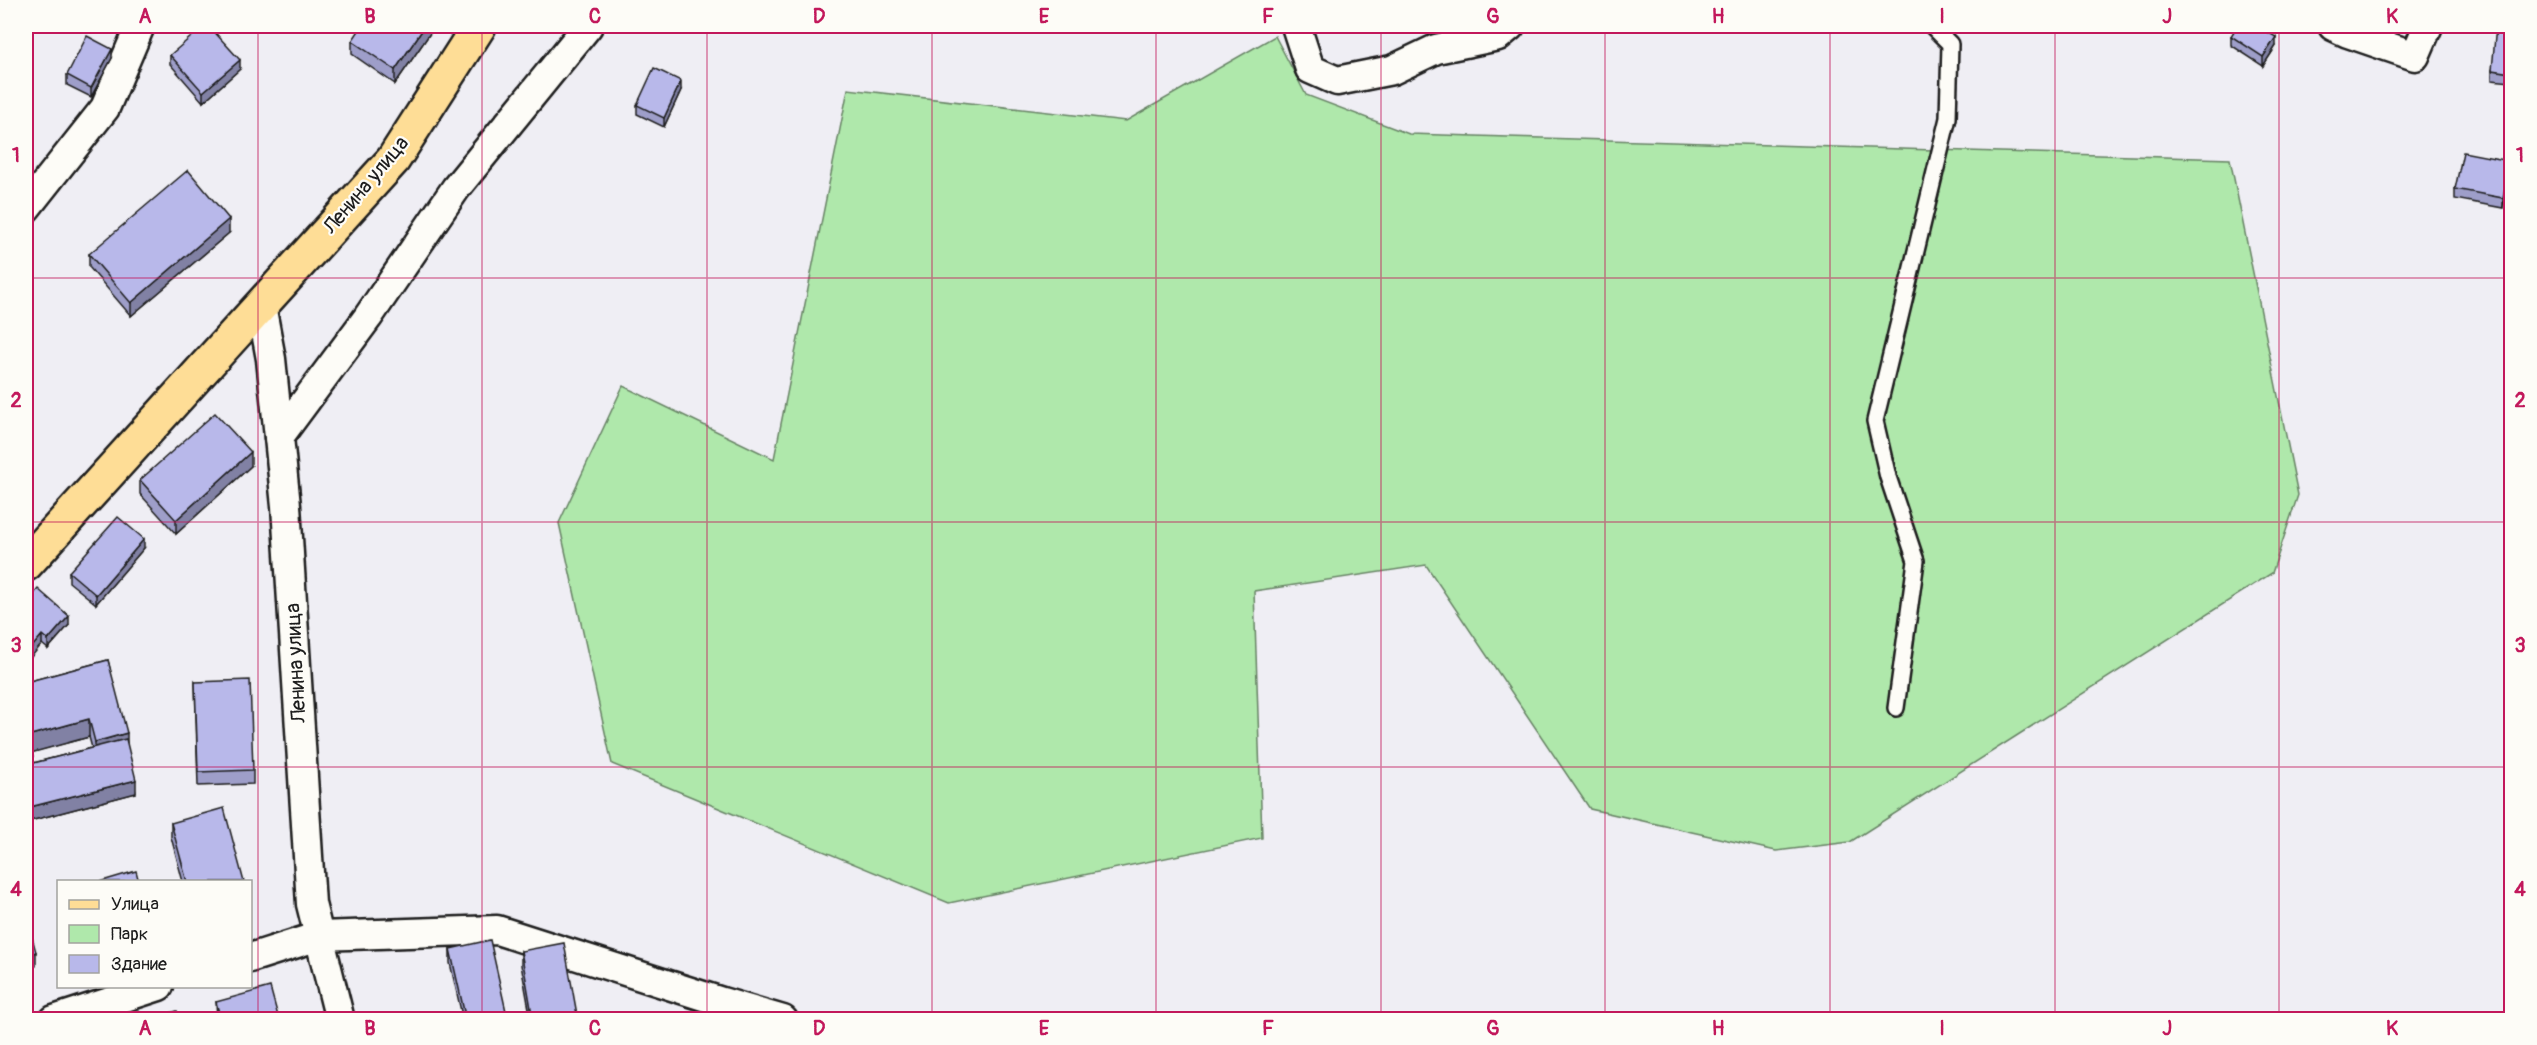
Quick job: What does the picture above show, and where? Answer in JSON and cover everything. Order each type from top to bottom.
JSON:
[{"type":"main road","name":"Ленина улица","points":[[26,564],[393,159],[479,26]]},
{"type":"street","points":[[26,208],[105,108],[140,26]]},
{"type":"street","points":[[279,437],[368,316],[456,188],[588,26]]},
{"type":"street","points":[[1296,26],[1310,69],[1337,81],[1392,70],[1436,49],[1498,36],[1510,26]]},
{"type":"street","points":[[2333,26],[2415,56],[2428,26]]},
{"type":"street","name":"Ленина улица","points":[[261,305],[271,359],[286,506],[311,904],[340,1020]]},
{"type":"street","points":[[252,957],[319,936],[497,930],[783,1020]]},
{"type":"street","points":[[54,1020],[156,988]]},
{"type":"lane","points":[[1896,708],[1916,561],[1888,477],[1875,421],[1948,118],[1950,44],[1932,26]]},
{"type":"green space","points":[[1275,36],[1306,95],[1409,134],[2230,159],[2298,495],[2272,573],[1850,842],[1776,851],[1590,809],[1426,565],[1254,591],[1262,838],[949,903],[612,764],[559,523],[623,386],[774,459],[848,89],[1126,121]]},
{"type":"building","points":[[204,26],[209,26],[240,60],[203,92],[170,55]]},
{"type":"building","points":[[362,26],[425,26],[395,70],[352,41]]},
{"type":"building","points":[[2237,26],[2257,26],[2276,37],[2263,57],[2231,36]]},
{"type":"building","points":[[2496,26],[2511,26],[2511,73],[2492,70]]},
{"type":"building","points":[[87,36],[112,49],[91,88],[67,75]]},
{"type":"building","points":[[654,68],[681,81],[664,118],[637,105]]},
{"type":"building","points":[[2463,152],[2510,161],[2503,198],[2455,189]]},
{"type":"building","points":[[188,170],[229,219],[131,303],[89,254]]},
{"type":"building","points":[[215,413],[251,452],[176,520],[140,480]]},
{"type":"building","points":[[118,517],[144,539],[96,595],[69,572]]},
{"type":"building","points":[[38,589],[69,616],[48,640],[42,635],[26,654],[26,603]]},
{"type":"building","points":[[108,660],[127,733],[95,742],[89,719],[27,736],[33,757],[26,758],[26,682]]},
{"type":"building","points":[[250,680],[253,770],[198,772],[195,682]]},
{"type":"building","points":[[126,739],[136,780],[26,808],[26,765]]},
{"type":"building","points":[[224,808],[243,880],[186,880],[171,823]]},
{"type":"building","points":[[136,871],[138,880],[106,880]]},
{"type":"building","points":[[26,915],[36,952],[26,955]]},
{"type":"building","points":[[490,940],[508,1020],[466,1020],[450,949]]},
{"type":"building","points":[[564,943],[578,1020],[533,1020],[521,951]]},
{"type":"building","points":[[270,987],[279,1020],[221,1020],[216,1002]]},
{"type":"building","points":[[177,1011],[179,1020],[146,1020]]}]
